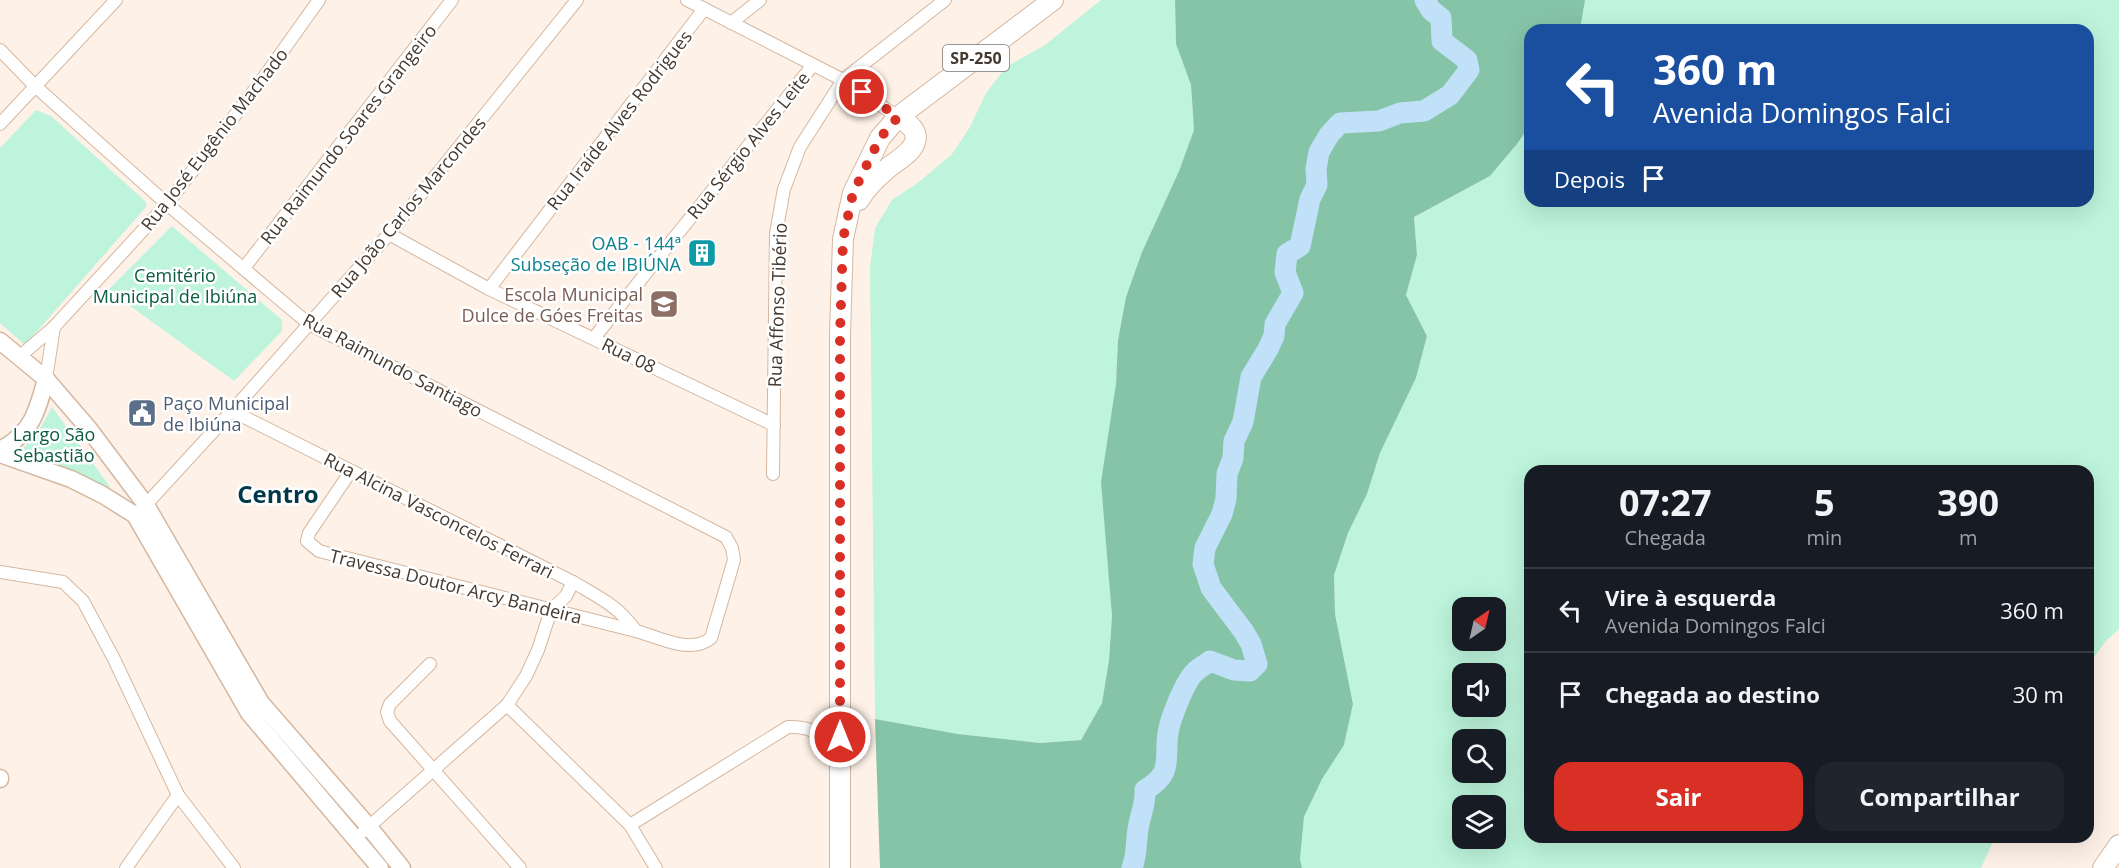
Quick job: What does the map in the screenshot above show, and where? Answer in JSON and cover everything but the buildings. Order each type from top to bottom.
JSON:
[{"type":"main road","name":"SP-250","points":[[840,868],[840,335],[843,239],[853,193],[880,138],[898,117],[1053,0]]},
{"type":"main road","points":[[843,239],[855,210],[871,183],[909,152],[915,142],[915,133],[908,122],[898,117]]},
{"type":"main road","points":[[0,341],[46,379],[88,429],[141,510],[255,708],[355,839],[380,868]]},
{"type":"main road","points":[[0,452],[15,442],[30,425],[39,406],[46,379]]},
{"type":"main road","points":[[0,452],[71,479],[141,510]]},
{"type":"main road","points":[[255,708],[369,827],[402,868]]},
{"type":"main road","points":[[2103,868],[2119,845]]},
{"type":"street","points":[[0,124],[116,0]]},
{"type":"street","name":"Rua José Eugênio Machado","points":[[19,357],[54,327],[167,204],[259,84],[319,0]]},
{"type":"street","name":"Rua Raimundo Soares Grangeiro","points":[[244,268],[452,0]]},
{"type":"street","name":"Rua João Carlos Marcondes","points":[[141,510],[389,234],[577,0]]},
{"type":"street","points":[[687,0],[843,80],[898,117]]},
{"type":"street","points":[[731,23],[760,0]]},
{"type":"street","name":"Rua Affonso Tibério","points":[[773,474],[776,233],[784,189],[800,147],[843,80],[945,0]]},
{"type":"street","name":"Rua Iraíde Alves Rodrigues","points":[[489,288],[704,9]]},
{"type":"street","name":"Rua Raimundo Santiago","points":[[0,50],[34,87],[167,204],[309,324],[726,537],[732,548],[734,560],[715,630],[704,644],[688,646]]},
{"type":"street","name":"Rua Sérgio Alves Leite","points":[[594,339],[813,64]]},
{"type":"street","name":"Rua 08","points":[[389,234],[489,288],[774,425]]},
{"type":"street","points":[[46,379],[54,327]]},
{"type":"street","name":"Rua Alcina Vasconcelos Ferrari","points":[[232,411],[573,582],[613,605],[636,631]]},
{"type":"street","name":"Travessa Doutor Arcy Bandeira","points":[[351,471],[309,533],[307,541],[319,551],[688,646]]},
{"type":"street","points":[[0,572],[63,582],[82,601],[114,659],[178,795],[234,868]]},
{"type":"street","points":[[355,839],[507,705],[526,676],[538,650],[551,610],[566,596],[573,582]]},
{"type":"street","points":[[430,664],[390,704],[387,712],[390,721],[520,868]]},
{"type":"street","points":[[507,705],[630,825],[656,868]]},
{"type":"street","points":[[630,825],[788,727],[801,726],[815,731],[827,739],[840,756]]},
{"type":"street","points":[[126,868],[178,795]]},
{"type":"green space","points":[[1101,0],[1175,0],[1176,44],[1191,85],[1194,130],[1179,171],[1142,252],[1126,297],[1118,340],[1109,574],[1112,616],[1109,660],[1102,703],[1081,740],[1040,743],[958,734],[875,719],[870,267],[875,228],[892,200],[919,182],[952,154],[970,127],[986,93],[1006,67],[1045,45]]},
{"type":"green space","points":[[1175,0],[1585,0],[1581,24],[1524,24],[1524,134],[1517,144],[1490,176],[1414,217],[1417,255],[1406,295],[1427,336],[1416,378],[1380,453],[1367,494],[1348,533],[1334,575],[1335,614],[1353,704],[1344,745],[1322,779],[1304,817],[1300,859],[1302,868],[880,868],[875,719],[958,734],[1040,743],[1081,740],[1102,703],[1109,660],[1112,616],[1101,482],[1116,384],[1118,340],[1126,297],[1142,252],[1179,171],[1194,130],[1191,85],[1176,44]]},
{"type":"green space","points":[[1585,0],[2119,0],[2119,629],[2094,657],[2094,465],[1524,465],[1524,843],[1992,843],[1981,868],[1302,868],[1300,859],[1304,817],[1322,779],[1344,745],[1353,704],[1335,614],[1334,575],[1348,533],[1367,494],[1380,453],[1416,378],[1427,336],[1406,295],[1417,255],[1414,217],[1490,176],[1524,134],[1524,207],[2094,207],[2094,24],[1581,24]]},
{"type":"green space","name":"Cemitério Municipal de Ibiúna","points":[[36,110],[51,116],[146,202],[146,207],[25,345],[0,323],[0,148]]},
{"type":"green space","name":"Cemitério Municipal de Ibiúna","points":[[172,226],[282,320],[282,331],[234,381],[108,290]]},
{"type":"green space","name":"Largo São Sebastião","points":[[52,407],[110,487],[104,491],[21,450],[36,436]]},
{"type":"waterway","points":[[1132,868],[1145,790],[1154,784],[1164,772],[1169,727],[1187,683],[1195,672],[1210,661],[1234,670],[1250,671],[1257,664],[1251,644],[1244,632],[1211,588],[1203,564],[1205,548],[1222,514],[1226,499],[1227,474],[1233,458],[1234,441],[1243,422],[1251,377],[1268,349],[1274,336],[1275,324],[1293,293],[1285,272],[1287,254],[1300,246],[1310,199],[1317,185],[1316,169],[1319,152],[1329,135],[1340,123],[1379,121],[1400,113],[1424,111],[1450,95],[1469,70],[1467,60],[1442,41],[1441,18],[1431,10],[1425,0]]},
{"type":"place","name":"OAB - 144ª Subseção de IBIÚNA","points":[[702,253]]},
{"type":"place","name":"Escola Municipal Dulce de Góes Freitas","points":[[664,304]]},
{"type":"place","name":"Paço Municipal de Ibiúna","points":[[142,413]]},
{"type":"district","name":"Centro","points":[[278,493]]},
{"type":"route","points":[[840,737],[840,335],[843,239],[853,193],[880,138],[898,117],[862,92]]}]
